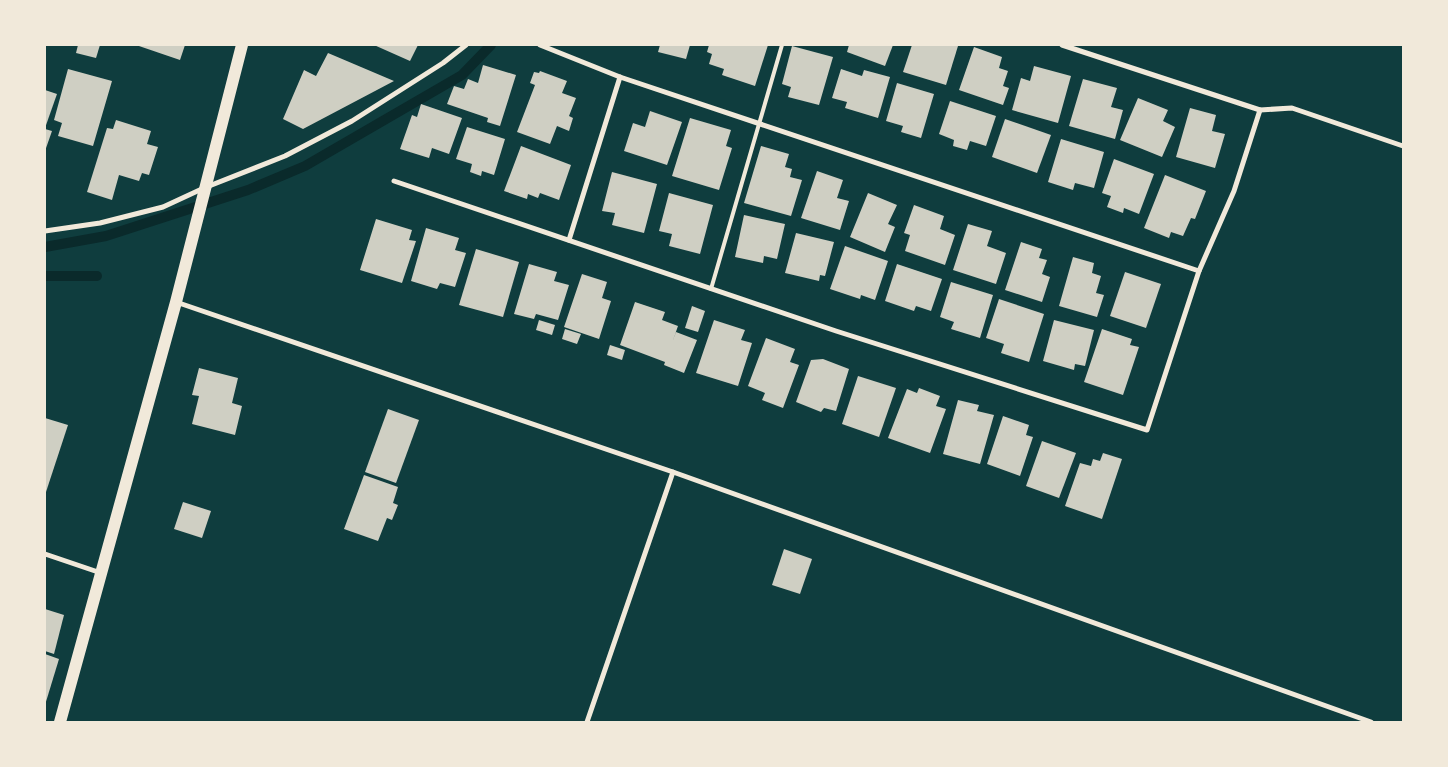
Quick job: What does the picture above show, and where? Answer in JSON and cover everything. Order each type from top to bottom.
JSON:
[{"type":"main road","points":[[60,722],[176,302],[242,45]]},
{"type":"street","points":[[45,231],[100,223],[163,207],[204,188],[285,156],[352,121],[443,63],[466,45]]},
{"type":"street","points":[[540,45],[620,77],[1199,271]]},
{"type":"street","points":[[1062,45],[1260,110],[1292,108],[1403,146]]},
{"type":"street","points":[[569,240],[620,77]]},
{"type":"street","points":[[394,181],[711,289],[1147,430],[1199,271],[1234,191],[1260,110]]},
{"type":"street","points":[[176,302],[673,472],[1371,722]]},
{"type":"street","points":[[587,722],[673,472]]},
{"type":"street","points":[[45,554],[101,573]]},
{"type":"lane","points":[[711,289],[782,45]]},
{"type":"building","points":[[78,45],[100,45],[96,58],[76,53]]},
{"type":"building","points":[[136,45],[185,45],[180,60]]},
{"type":"building","points":[[374,45],[418,45],[410,61]]},
{"type":"building","points":[[660,45],[690,45],[686,59],[658,52]]},
{"type":"building","points":[[709,45],[768,45],[755,86],[722,75],[724,69],[709,64],[712,54],[707,52]]},
{"type":"building","points":[[849,45],[893,45],[885,66],[847,52]]},
{"type":"building","points":[[912,45],[958,46],[946,85],[903,72]]},
{"type":"building","points":[[792,46],[833,57],[819,105],[788,97],[791,87],[782,84]]},
{"type":"building","points":[[974,47],[1002,57],[999,68],[1008,71],[1003,86],[1009,88],[1003,105],[959,90]]},
{"type":"building","points":[[328,53],[394,81],[303,129],[283,119],[304,70],[316,76]]},
{"type":"building","points":[[483,65],[516,75],[500,126],[487,122],[488,118],[447,104],[454,86],[464,89],[468,79],[478,83]]},
{"type":"building","points":[[1034,66],[1071,76],[1058,123],[1012,110],[1021,78],[1030,81]]},
{"type":"building","points":[[68,69],[112,81],[93,146],[58,136],[62,123],[54,120]]},
{"type":"building","points":[[841,69],[862,76],[864,70],[890,77],[878,118],[845,108],[847,102],[832,98]]},
{"type":"building","points":[[540,71],[567,81],[562,93],[576,98],[569,116],[573,118],[569,131],[557,126],[550,144],[517,132],[535,85],[530,83],[534,72],[539,73]]},
{"type":"building","points":[[1083,79],[1117,88],[1111,107],[1123,110],[1115,139],[1069,126]]},
{"type":"building","points":[[897,83],[934,94],[921,138],[901,132],[903,126],[886,121]]},
{"type":"building","points":[[45,90],[57,94],[45,128]]},
{"type":"building","points":[[1138,98],[1168,110],[1163,121],[1175,127],[1162,157],[1120,140]]},
{"type":"building","points":[[950,101],[996,116],[986,146],[970,141],[967,150],[953,146],[954,140],[939,134]]},
{"type":"building","points":[[421,104],[462,118],[449,154],[432,148],[429,158],[400,149],[412,115],[417,117]]},
{"type":"building","points":[[1190,108],[1216,115],[1212,131],[1225,134],[1215,168],[1176,157]]},
{"type":"building","points":[[650,111],[682,122],[667,165],[624,151],[633,123],[645,127]]},
{"type":"building","points":[[690,118],[731,130],[726,146],[732,148],[719,190],[672,176]]},
{"type":"building","points":[[1005,119],[1051,135],[1037,173],[992,157]]},
{"type":"building","points":[[116,120],[151,131],[147,144],[158,147],[149,175],[142,173],[139,181],[119,175],[112,200],[87,192],[107,128],[113,129]]},
{"type":"building","points":[[467,127],[505,139],[494,175],[482,171],[481,176],[470,172],[472,164],[456,159]]},
{"type":"building","points":[[45,129],[52,131],[45,151]]},
{"type":"building","points":[[1061,139],[1104,152],[1094,188],[1075,183],[1073,190],[1048,182]]},
{"type":"building","points":[[521,146],[571,165],[559,200],[540,193],[538,198],[528,194],[527,199],[504,191]]},
{"type":"building","points":[[761,146],[789,154],[785,167],[792,169],[790,177],[802,180],[791,216],[744,203]]},
{"type":"building","points":[[1114,159],[1154,174],[1139,214],[1124,208],[1123,213],[1107,207],[1111,196],[1102,193]]},
{"type":"building","points":[[817,171],[843,180],[837,198],[849,201],[840,230],[801,218]]},
{"type":"building","points":[[612,172],[657,184],[644,233],[612,225],[615,213],[602,211]]},
{"type":"building","points":[[1165,175],[1206,191],[1195,219],[1191,218],[1183,236],[1171,232],[1169,238],[1144,228]]},
{"type":"building","points":[[669,193],[713,205],[700,254],[669,246],[672,234],[659,231]]},
{"type":"building","points":[[868,193],[897,205],[888,224],[895,227],[885,252],[850,237]]},
{"type":"building","points":[[914,205],[944,216],[940,229],[955,235],[945,265],[905,251],[910,235],[904,233]]},
{"type":"building","points":[[744,215],[785,224],[777,259],[764,256],[763,263],[735,257]]},
{"type":"building","points":[[376,219],[412,230],[409,240],[416,241],[402,283],[360,270]]},
{"type":"building","points":[[968,224],[992,231],[987,246],[1006,253],[996,284],[953,270]]},
{"type":"building","points":[[426,228],[459,238],[455,250],[466,253],[455,287],[440,283],[437,289],[411,281]]},
{"type":"building","points":[[796,233],[834,242],[825,276],[820,275],[819,281],[785,273]]},
{"type":"building","points":[[1021,242],[1042,249],[1039,258],[1047,260],[1042,274],[1050,277],[1042,302],[1005,290]]},
{"type":"building","points":[[845,246],[888,261],[875,300],[861,295],[860,299],[830,289]]},
{"type":"building","points":[[476,249],[519,262],[503,317],[459,305]]},
{"type":"building","points":[[1073,257],[1094,263],[1092,273],[1101,276],[1096,293],[1104,295],[1097,317],[1059,306]]},
{"type":"building","points":[[529,264],[557,272],[554,281],[569,285],[558,320],[536,314],[534,319],[514,314]]},
{"type":"building","points":[[897,264],[942,279],[931,311],[916,306],[914,311],[885,301]]},
{"type":"building","points":[[1125,272],[1161,284],[1146,328],[1110,316]]},
{"type":"building","points":[[582,274],[607,282],[602,298],[611,301],[599,339],[564,327]]},
{"type":"building","points":[[951,282],[993,295],[980,338],[951,329],[954,322],[940,317]]},
{"type":"building","points":[[999,299],[1044,314],[1029,362],[1001,353],[1004,344],[986,338]]},
{"type":"building","points":[[635,302],[665,312],[662,320],[678,326],[672,343],[676,332],[697,340],[684,373],[664,365],[665,362],[620,345]]},
{"type":"building","points":[[692,306],[705,311],[698,332],[685,328]]},
{"type":"building","points":[[539,320],[555,325],[552,335],[536,330]]},
{"type":"building","points":[[714,320],[745,330],[741,340],[752,343],[738,386],[696,373]]},
{"type":"building","points":[[1054,320],[1094,330],[1085,366],[1075,364],[1074,370],[1043,361]]},
{"type":"building","points":[[565,329],[581,334],[577,344],[562,339]]},
{"type":"building","points":[[1102,329],[1132,339],[1130,345],[1139,347],[1123,395],[1084,382]]},
{"type":"building","points":[[766,338],[795,349],[790,362],[799,365],[783,408],[762,400],[765,393],[748,386]]},
{"type":"building","points":[[610,345],[625,350],[622,360],[607,355]]},
{"type":"building","points":[[823,359],[849,369],[836,411],[824,408],[821,412],[796,402],[811,360]]},
{"type":"building","points":[[199,368],[238,378],[232,403],[242,406],[235,435],[192,424],[199,396],[192,395]]},
{"type":"building","points":[[858,376],[896,388],[879,437],[842,424]]},
{"type":"building","points":[[919,388],[940,396],[936,406],[946,409],[930,453],[888,438],[907,389],[917,393]]},
{"type":"building","points":[[958,400],[979,405],[977,411],[994,415],[980,464],[943,454]]},
{"type":"building","points":[[388,409],[419,420],[396,483],[365,472]]},
{"type":"building","points":[[1003,416],[1029,425],[1026,435],[1033,437],[1020,476],[987,464]]},
{"type":"building","points":[[45,418],[68,425],[45,495]]},
{"type":"building","points":[[1042,441],[1076,453],[1059,498],[1026,486]]},
{"type":"building","points":[[1103,453],[1122,459],[1102,519],[1065,506],[1080,463],[1091,466],[1093,459],[1100,461]]},
{"type":"building","points":[[364,475],[398,487],[393,503],[398,505],[392,520],[387,518],[378,541],[344,529]]},
{"type":"building","points":[[183,502],[211,511],[202,538],[174,529]]},
{"type":"building","points":[[784,549],[812,559],[800,594],[772,585]]},
{"type":"building","points":[[45,609],[64,615],[54,654],[45,651]]},
{"type":"building","points":[[45,654],[59,659],[45,705]]},
{"type":"waterway","points":[[45,247],[106,236],[248,190],[305,166],[462,75],[491,45]]},
{"type":"waterway","points":[[45,276],[97,276]]}]
